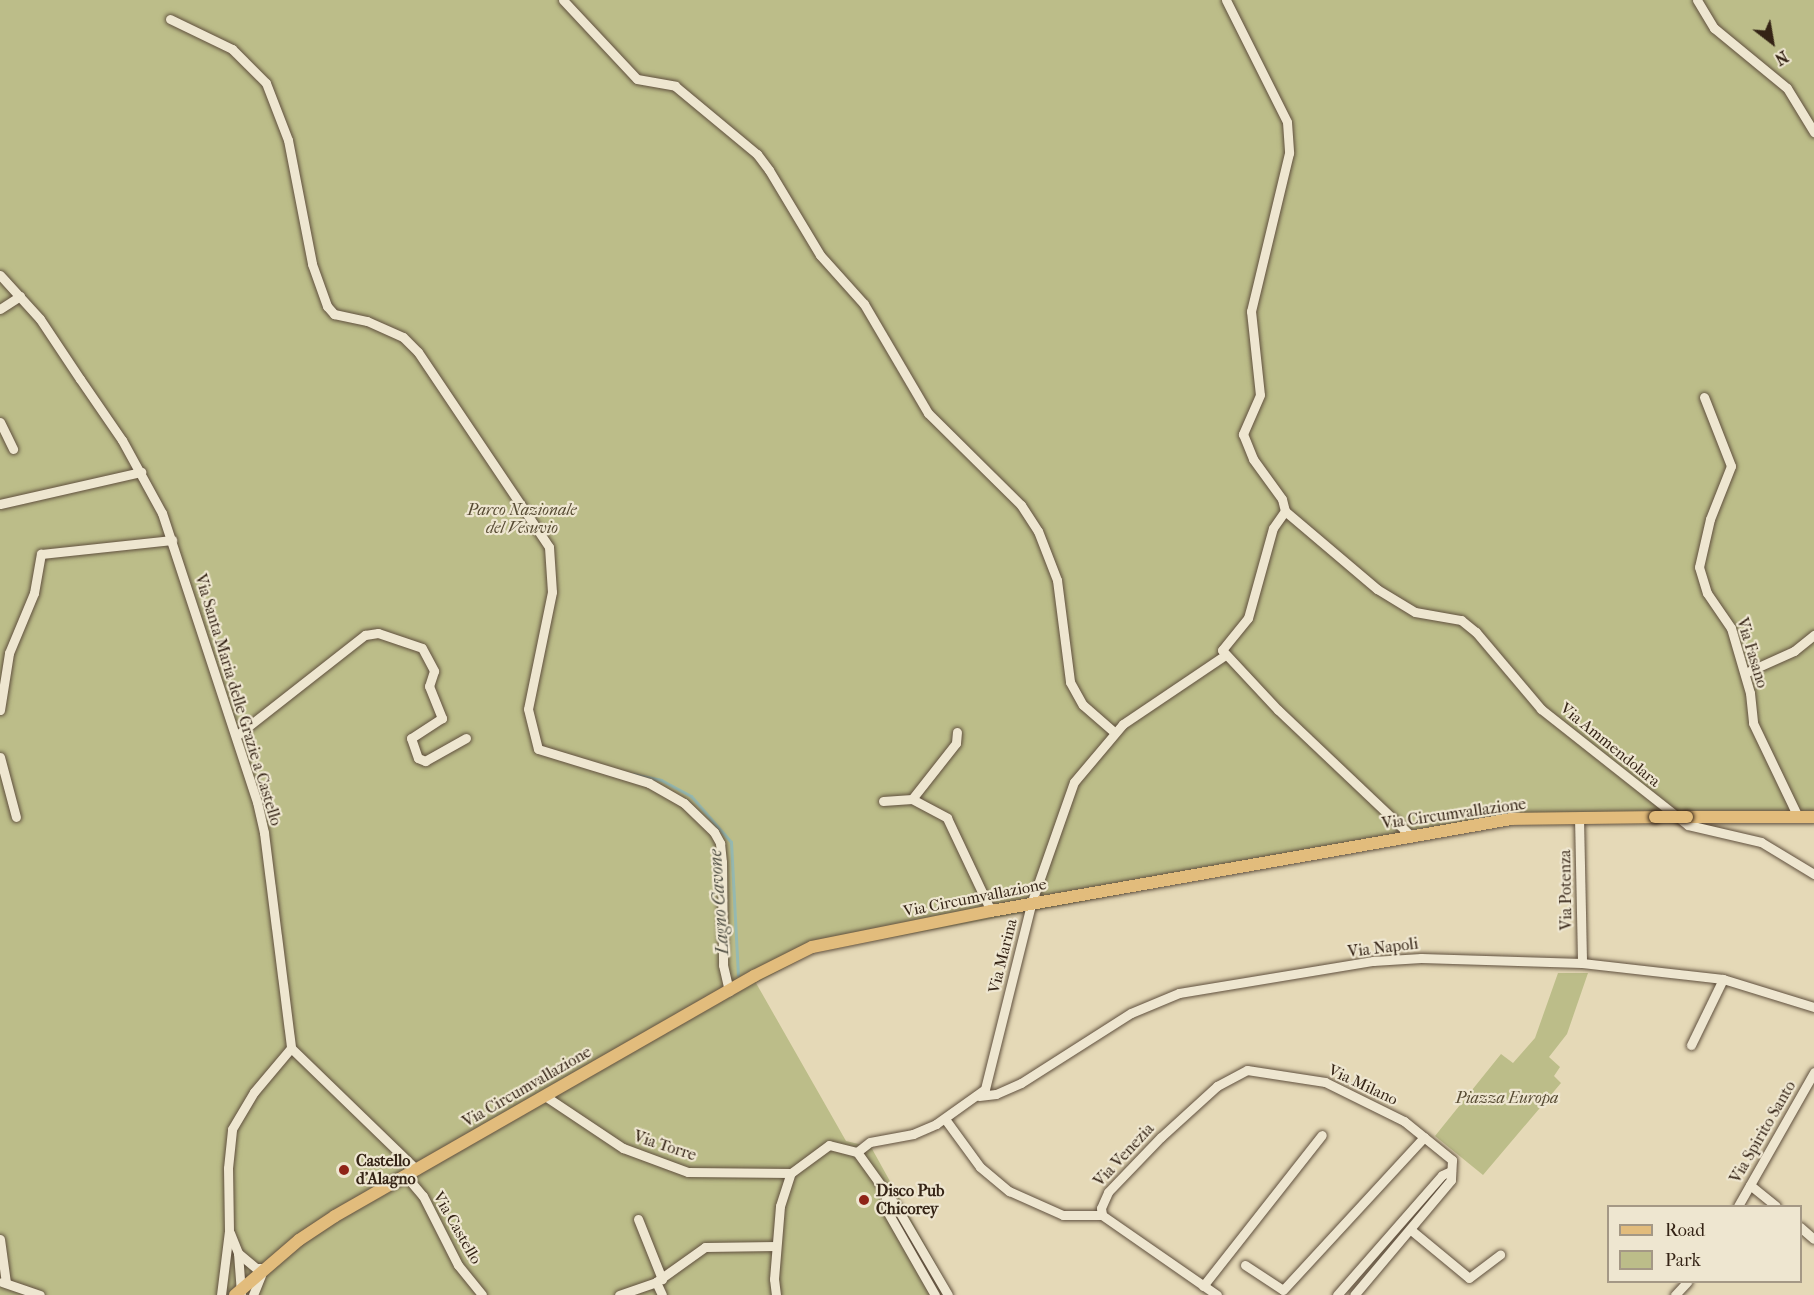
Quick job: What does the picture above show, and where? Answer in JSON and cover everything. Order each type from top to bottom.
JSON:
[{"type":"main road","name":"Via Circumvallazione","points":[[237,1294],[268,1266],[317,1228],[753,976],[812,947],[991,911],[1511,819],[1814,817]]},
{"type":"street","points":[[562,0],[637,79],[675,86],[757,154],[820,255],[864,304],[928,413],[1021,505],[1038,531],[1057,580],[1070,682],[1083,705],[1114,732],[1224,656]]},
{"type":"street","points":[[1226,0],[1287,122],[1289,153],[1251,311],[1260,395],[1243,434],[1252,459],[1282,499],[1286,511],[1273,528],[1248,618],[1224,644],[1224,656],[1411,836]]},
{"type":"street","points":[[1697,0],[1714,28],[1787,88],[1814,132]]},
{"type":"street","points":[[170,19],[232,49],[266,83],[288,140],[312,264],[327,306],[334,314],[367,321],[403,337],[418,352],[549,547],[552,592],[528,709],[538,749],[649,783],[684,803],[714,831],[722,862],[723,965],[733,988]]},
{"type":"street","name":"Via Santa Maria delle Grazie a Castello","points":[[0,274],[20,296],[65,355],[141,472],[172,540],[236,736],[264,833],[291,1048]]},
{"type":"street","points":[[0,309],[20,296]]},
{"type":"street","name":"Via Fasano","points":[[1704,397],[1731,466],[1710,519],[1699,567],[1707,593],[1726,616],[1745,673],[1753,723],[1798,817]]},
{"type":"street","points":[[0,422],[13,449]]},
{"type":"street","points":[[0,504],[141,472]]},
{"type":"street","name":"Via Ammendolara","points":[[1286,511],[1377,589],[1415,612],[1461,620],[1476,632],[1541,709],[1688,825],[1761,842],[1814,874]]},
{"type":"street","points":[[0,710],[9,653],[34,593],[41,554],[172,540]]},
{"type":"street","points":[[236,736],[365,635],[378,633],[422,648],[434,671],[429,686],[442,718],[411,738],[418,758],[425,761],[466,738]]},
{"type":"street","points":[[1745,673],[1787,655],[1814,635]]},
{"type":"street","points":[[912,799],[956,743],[957,732]]},
{"type":"street","name":"Via Marina","points":[[979,1096],[990,1076],[1031,904],[1074,782],[1114,732]]},
{"type":"street","points":[[0,757],[16,816]]},
{"type":"street","points":[[883,801],[912,799],[947,818],[991,911]]},
{"type":"street","name":"Via Potenza","points":[[1579,817],[1582,963]]},
{"type":"street","name":"Via Napoli","points":[[979,1096],[996,1094],[1021,1083],[1131,1013],[1179,993],[1280,979],[1373,961],[1421,958],[1582,963],[1723,980],[1814,1007]]},
{"type":"street","points":[[1691,1045],[1723,980]]},
{"type":"street","points":[[221,1295],[226,1278],[229,1229],[228,1168],[232,1129],[254,1092],[291,1048],[412,1173]]},
{"type":"street","name":"Via Milano","points":[[1217,1086],[1247,1070],[1278,1077],[1305,1076],[1382,1108],[1452,1160],[1451,1171]]},
{"type":"street","name":"Via Spirito Santo","points":[[1739,1205],[1814,1072]]},
{"type":"street","name":"Via Venezia","points":[[1217,1086],[1132,1165],[1102,1202],[1102,1215],[1217,1295]]},
{"type":"street","name":"Via Torre","points":[[545,1096],[623,1148],[688,1172],[791,1173]]},
{"type":"street","points":[[856,1152],[870,1142],[913,1134],[945,1119],[979,1096]]},
{"type":"street","points":[[945,1119],[980,1167],[1009,1191],[1071,1217],[1102,1215]]},
{"type":"street","points":[[1203,1286],[1322,1135]]},
{"type":"street","points":[[1245,1265],[1283,1290],[1424,1137]]},
{"type":"street","points":[[776,1295],[776,1246],[781,1197],[791,1173],[829,1145],[856,1152],[886,1198],[896,1206],[948,1295]]},
{"type":"street","points":[[1337,1295],[1442,1175],[1451,1171],[1451,1180],[1354,1295]]},
{"type":"street","name":"Via Castello","points":[[412,1173],[458,1265],[482,1295]]},
{"type":"street","points":[[1750,1185],[1775,1205]]},
{"type":"street","points":[[886,1198],[887,1211],[935,1295]]},
{"type":"street","points":[[638,1219],[662,1295]]},
{"type":"street","points":[[229,1229],[238,1253],[237,1294]]},
{"type":"street","points":[[1802,1229],[1814,1239]]},
{"type":"street","points":[[1411,1230],[1469,1278],[1500,1254]]},
{"type":"street","points":[[0,1239],[3,1282],[40,1295]]},
{"type":"street","points":[[619,1295],[659,1281],[705,1247],[776,1246]]},
{"type":"street","points":[[238,1253],[256,1268],[268,1266]]},
{"type":"street","points":[[253,1295],[259,1278],[268,1266]]},
{"type":"street","points":[[226,1278],[237,1294]]},
{"type":"street","points":[[1674,1295],[1685,1283]]},
{"type":"green space","name":"Parco Nazionale del Vesuvio","points":[[0,0],[1814,0],[1814,823],[1500,823],[815,952],[756,983],[846,1141],[871,1147],[953,1295],[0,1295]]},
{"type":"green space","name":"Piazza Europa","points":[[1558,973],[1588,973],[1567,1034],[1549,1057],[1560,1067],[1554,1076],[1561,1083],[1483,1175],[1435,1136],[1501,1054],[1513,1063],[1535,1038]]},
{"type":"waterway","name":"Lagno Cavone","points":[[633,774],[661,780],[691,796],[731,842],[738,975]]},
{"type":"place","name":"Castello d'Alagno","points":[[344,1170]]},
{"type":"place","name":"Disco Pub Chicorey","points":[[864,1200]]}]
